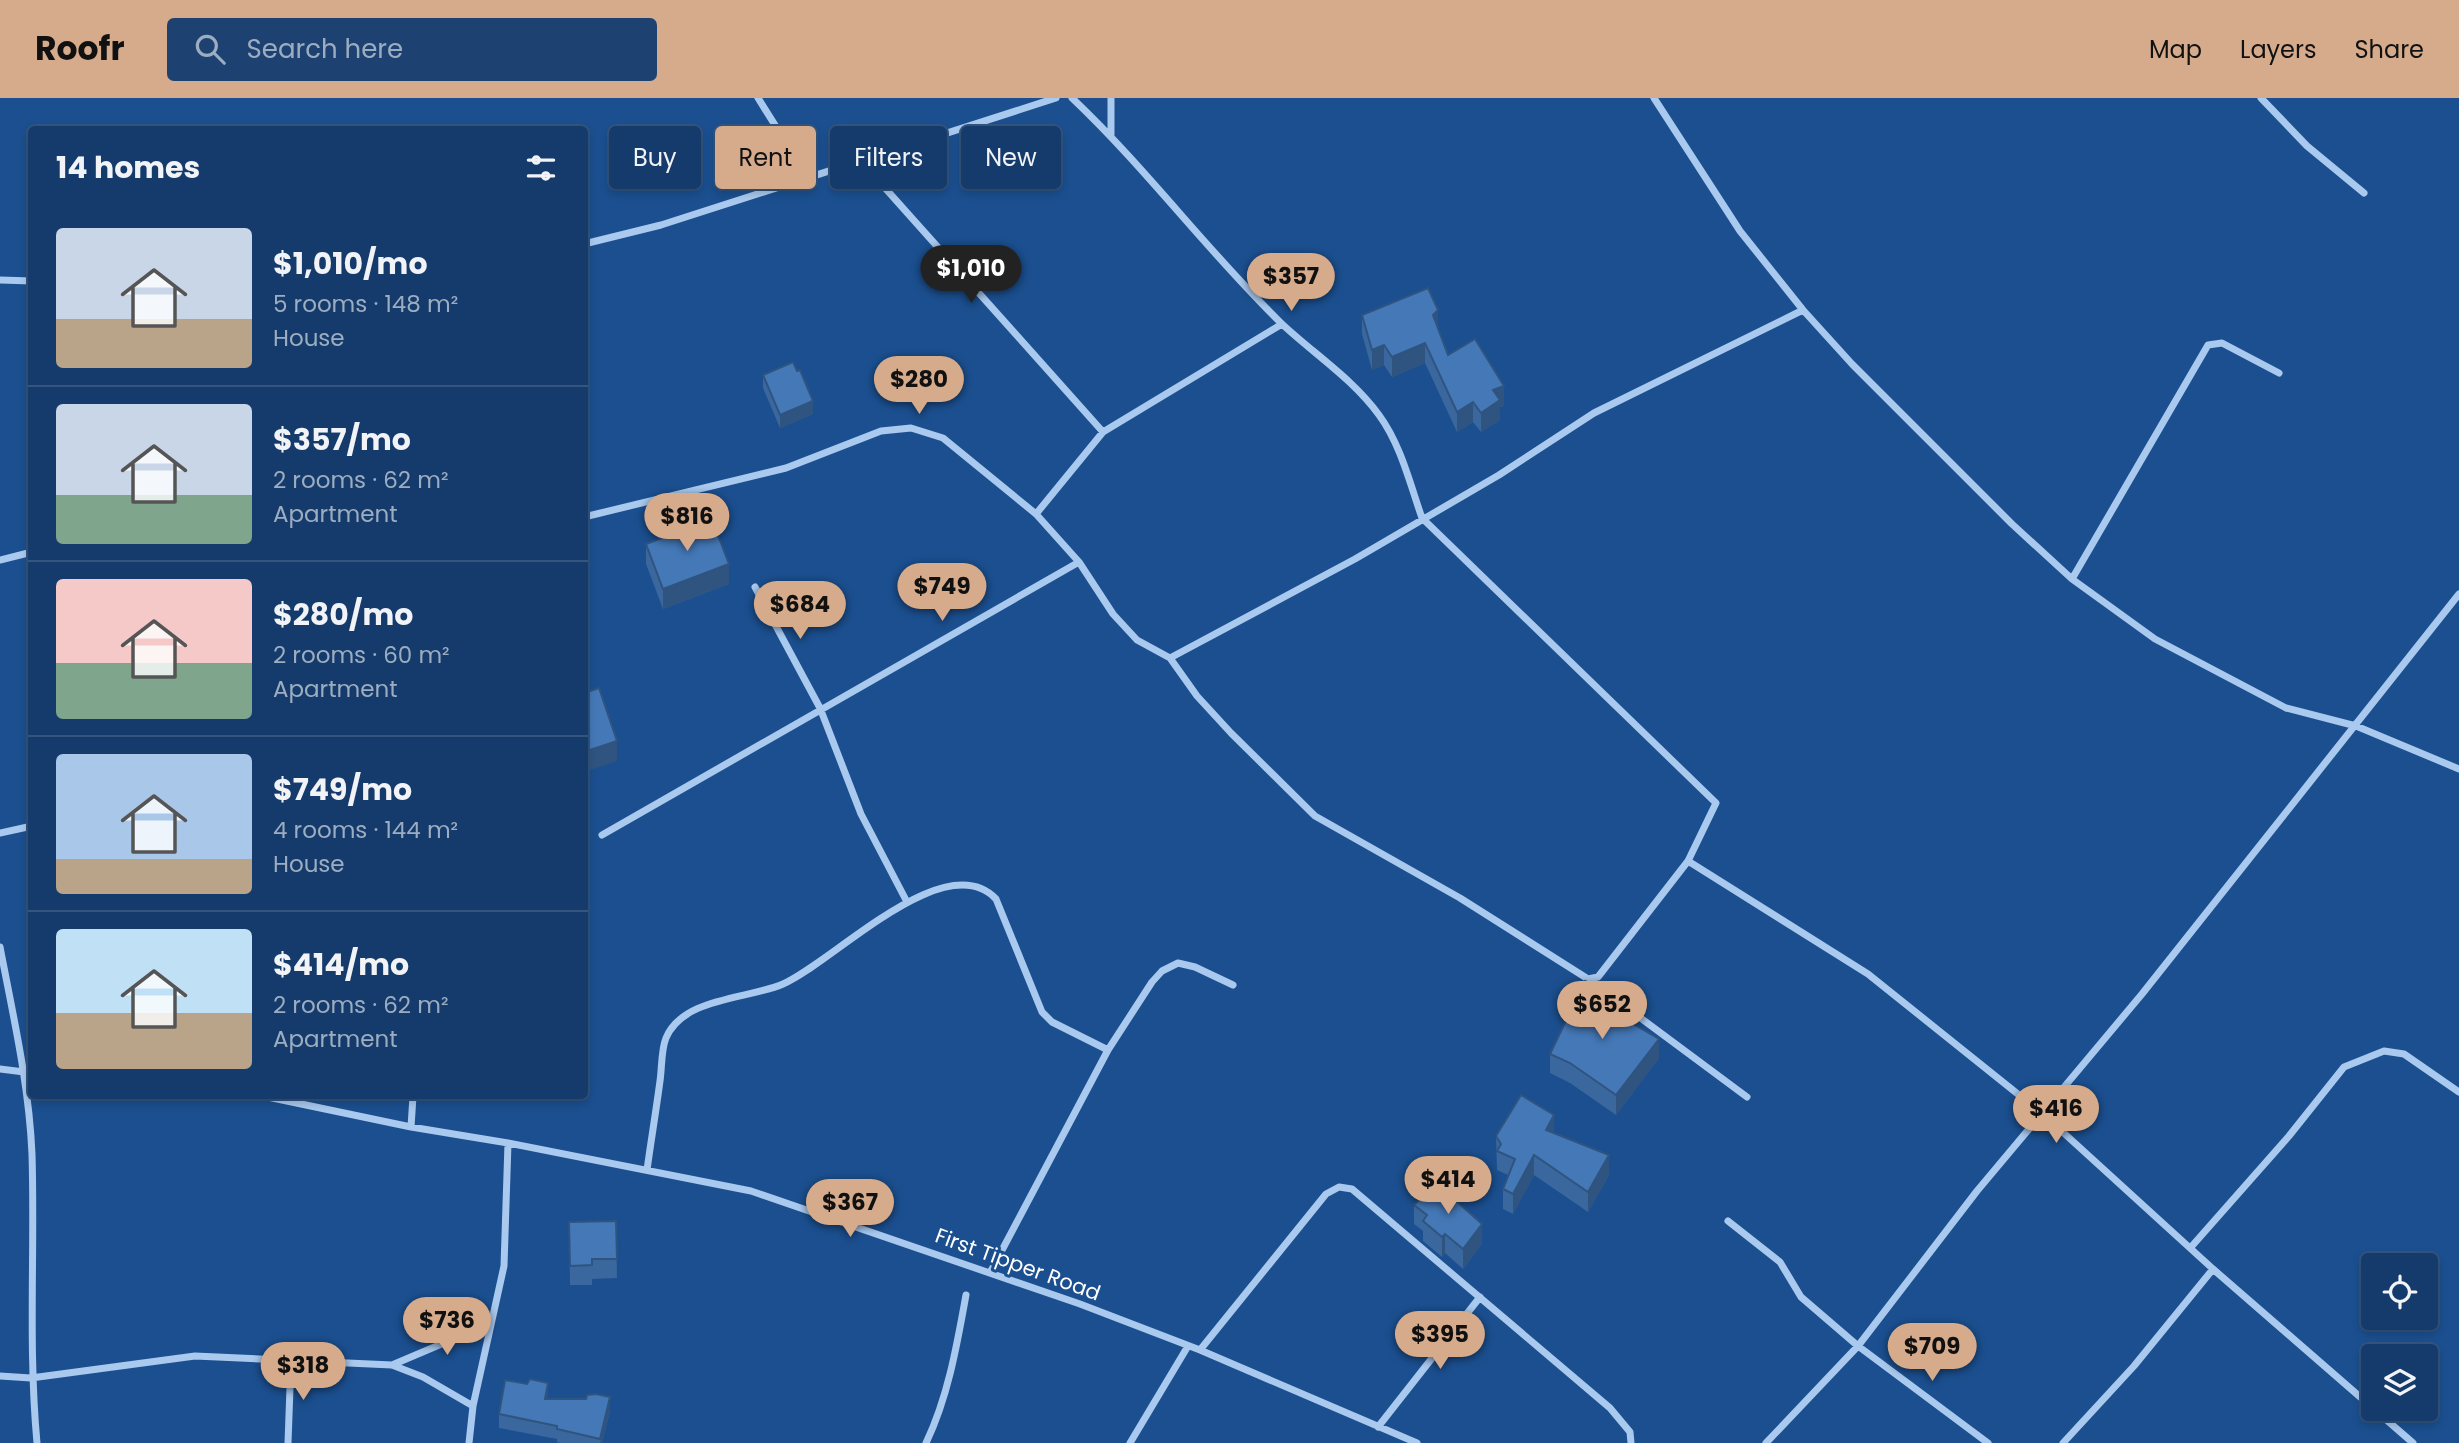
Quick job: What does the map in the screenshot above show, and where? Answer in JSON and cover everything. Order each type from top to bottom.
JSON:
[{"type":"street","points":[[758,98],[776,126]]},
{"type":"street","points":[[947,132],[1056,98]]},
{"type":"street","points":[[1072,98],[1111,135],[1282,324],[1341,375],[1379,415],[1400,454],[1422,518],[1716,803],[1688,861],[1598,977],[1588,979]]},
{"type":"street","points":[[1111,98],[1111,135]]},
{"type":"street","points":[[1654,98],[1740,231],[1803,310],[1852,364],[2012,524],[2072,579],[2155,639],[2286,708],[2356,726],[2459,769]]},
{"type":"street","points":[[2261,98],[2307,146],[2364,193]]},
{"type":"street","points":[[588,243],[661,225],[768,189]]},
{"type":"street","points":[[886,189],[1103,432]]},
{"type":"street","points":[[0,280],[28,281]]},
{"type":"street","points":[[1170,658],[1355,559],[1499,475],[1594,413],[1803,310]]},
{"type":"street","points":[[1035,514],[1103,432],[1282,324]]},
{"type":"street","points":[[2072,579],[2208,345],[2222,343],[2279,373]]},
{"type":"street","points":[[588,516],[786,468],[881,431],[911,428],[943,438],[1035,514],[1079,562],[1113,614],[1137,640],[1170,658],[1198,696],[1231,733],[1315,816],[1460,898],[1588,979],[1747,1097]]},
{"type":"street","points":[[0,560],[28,553]]},
{"type":"street","points":[[601,835],[1079,562]]},
{"type":"street","points":[[755,587],[820,708],[862,814],[907,902]]},
{"type":"street","points":[[1766,1443],[1858,1346],[1978,1191],[2044,1115],[2459,594]]},
{"type":"street","points":[[0,833],[28,827]]},
{"type":"street","points":[[1688,861],[1868,974],[2044,1115],[2192,1246],[2213,1269],[2413,1443]]},
{"type":"street","points":[[647,1170],[666,1038],[682,1019],[701,1007],[784,984],[907,902],[963,883],[987,889],[996,899],[1042,1012],[1052,1023],[1108,1050]]},
{"type":"street","points":[[0,947],[28,1073],[0,1069]]},
{"type":"street","points":[[991,1271],[1108,1050],[1152,982],[1178,963],[1195,967],[1233,985]]},
{"type":"street","points":[[2192,1246],[2289,1136],[2344,1067],[2384,1051],[2404,1054],[2459,1091]]},
{"type":"street","points":[[29,1099],[32,1152],[31,1378],[37,1443]]},
{"type":"street","name":"First Tipper Road","points":[[277,1099],[751,1191],[991,1271],[1200,1350],[1417,1443]]},
{"type":"street","points":[[411,1127],[413,1099]]},
{"type":"street","points":[[469,1443],[473,1406],[504,1266],[508,1143]]},
{"type":"street","points":[[1200,1350],[1326,1194],[1339,1187],[1352,1189],[1610,1408],[1630,1432],[1631,1443]]},
{"type":"street","points":[[1728,1221],[1780,1262],[1801,1297],[1858,1346],[1988,1443]]},
{"type":"street","points":[[2063,1443],[2134,1366],[2213,1269]]},
{"type":"street","points":[[926,1443],[937,1420],[958,1339],[966,1295]]},
{"type":"street","points":[[1378,1427],[1480,1297]]},
{"type":"street","points":[[392,1365],[491,1323]]},
{"type":"street","points":[[1130,1443],[1188,1346]]},
{"type":"street","points":[[0,1376],[31,1378],[195,1356],[392,1365],[423,1377],[473,1406]]},
{"type":"street","points":[[288,1443],[291,1360]]},
{"type":"building","points":[[1428,288],[1438,310],[1433,315],[1448,355],[1475,339],[1504,386],[1493,390],[1500,400],[1481,413],[1473,402],[1457,412],[1425,343],[1392,357],[1384,345],[1372,350],[1362,315]]},
{"type":"building","points":[[793,362],[797,371],[800,370],[813,401],[780,415],[763,375]]},
{"type":"building","points":[[693,519],[696,526],[712,520],[729,564],[663,589],[646,544],[670,535],[667,529]]},
{"type":"building","points":[[599,688],[617,741],[588,751],[588,692]]},
{"type":"building","points":[[1585,981],[1611,994],[1604,1007],[1659,1039],[1616,1095],[1570,1063],[1550,1054]]},
{"type":"building","points":[[1521,1095],[1554,1115],[1546,1130],[1609,1155],[1588,1192],[1534,1155],[1513,1194],[1503,1189],[1515,1159],[1497,1151],[1501,1144],[1496,1136]]},
{"type":"building","points":[[1436,1183],[1482,1224],[1463,1249],[1445,1234],[1442,1237],[1423,1221],[1427,1215],[1414,1205]]},
{"type":"building","points":[[616,1221],[617,1259],[592,1259],[592,1265],[570,1266],[569,1222]]},
{"type":"building","points":[[530,1379],[548,1383],[545,1399],[586,1399],[587,1395],[596,1394],[610,1397],[600,1439],[557,1429],[557,1426],[499,1414],[505,1380],[527,1384]]}]
